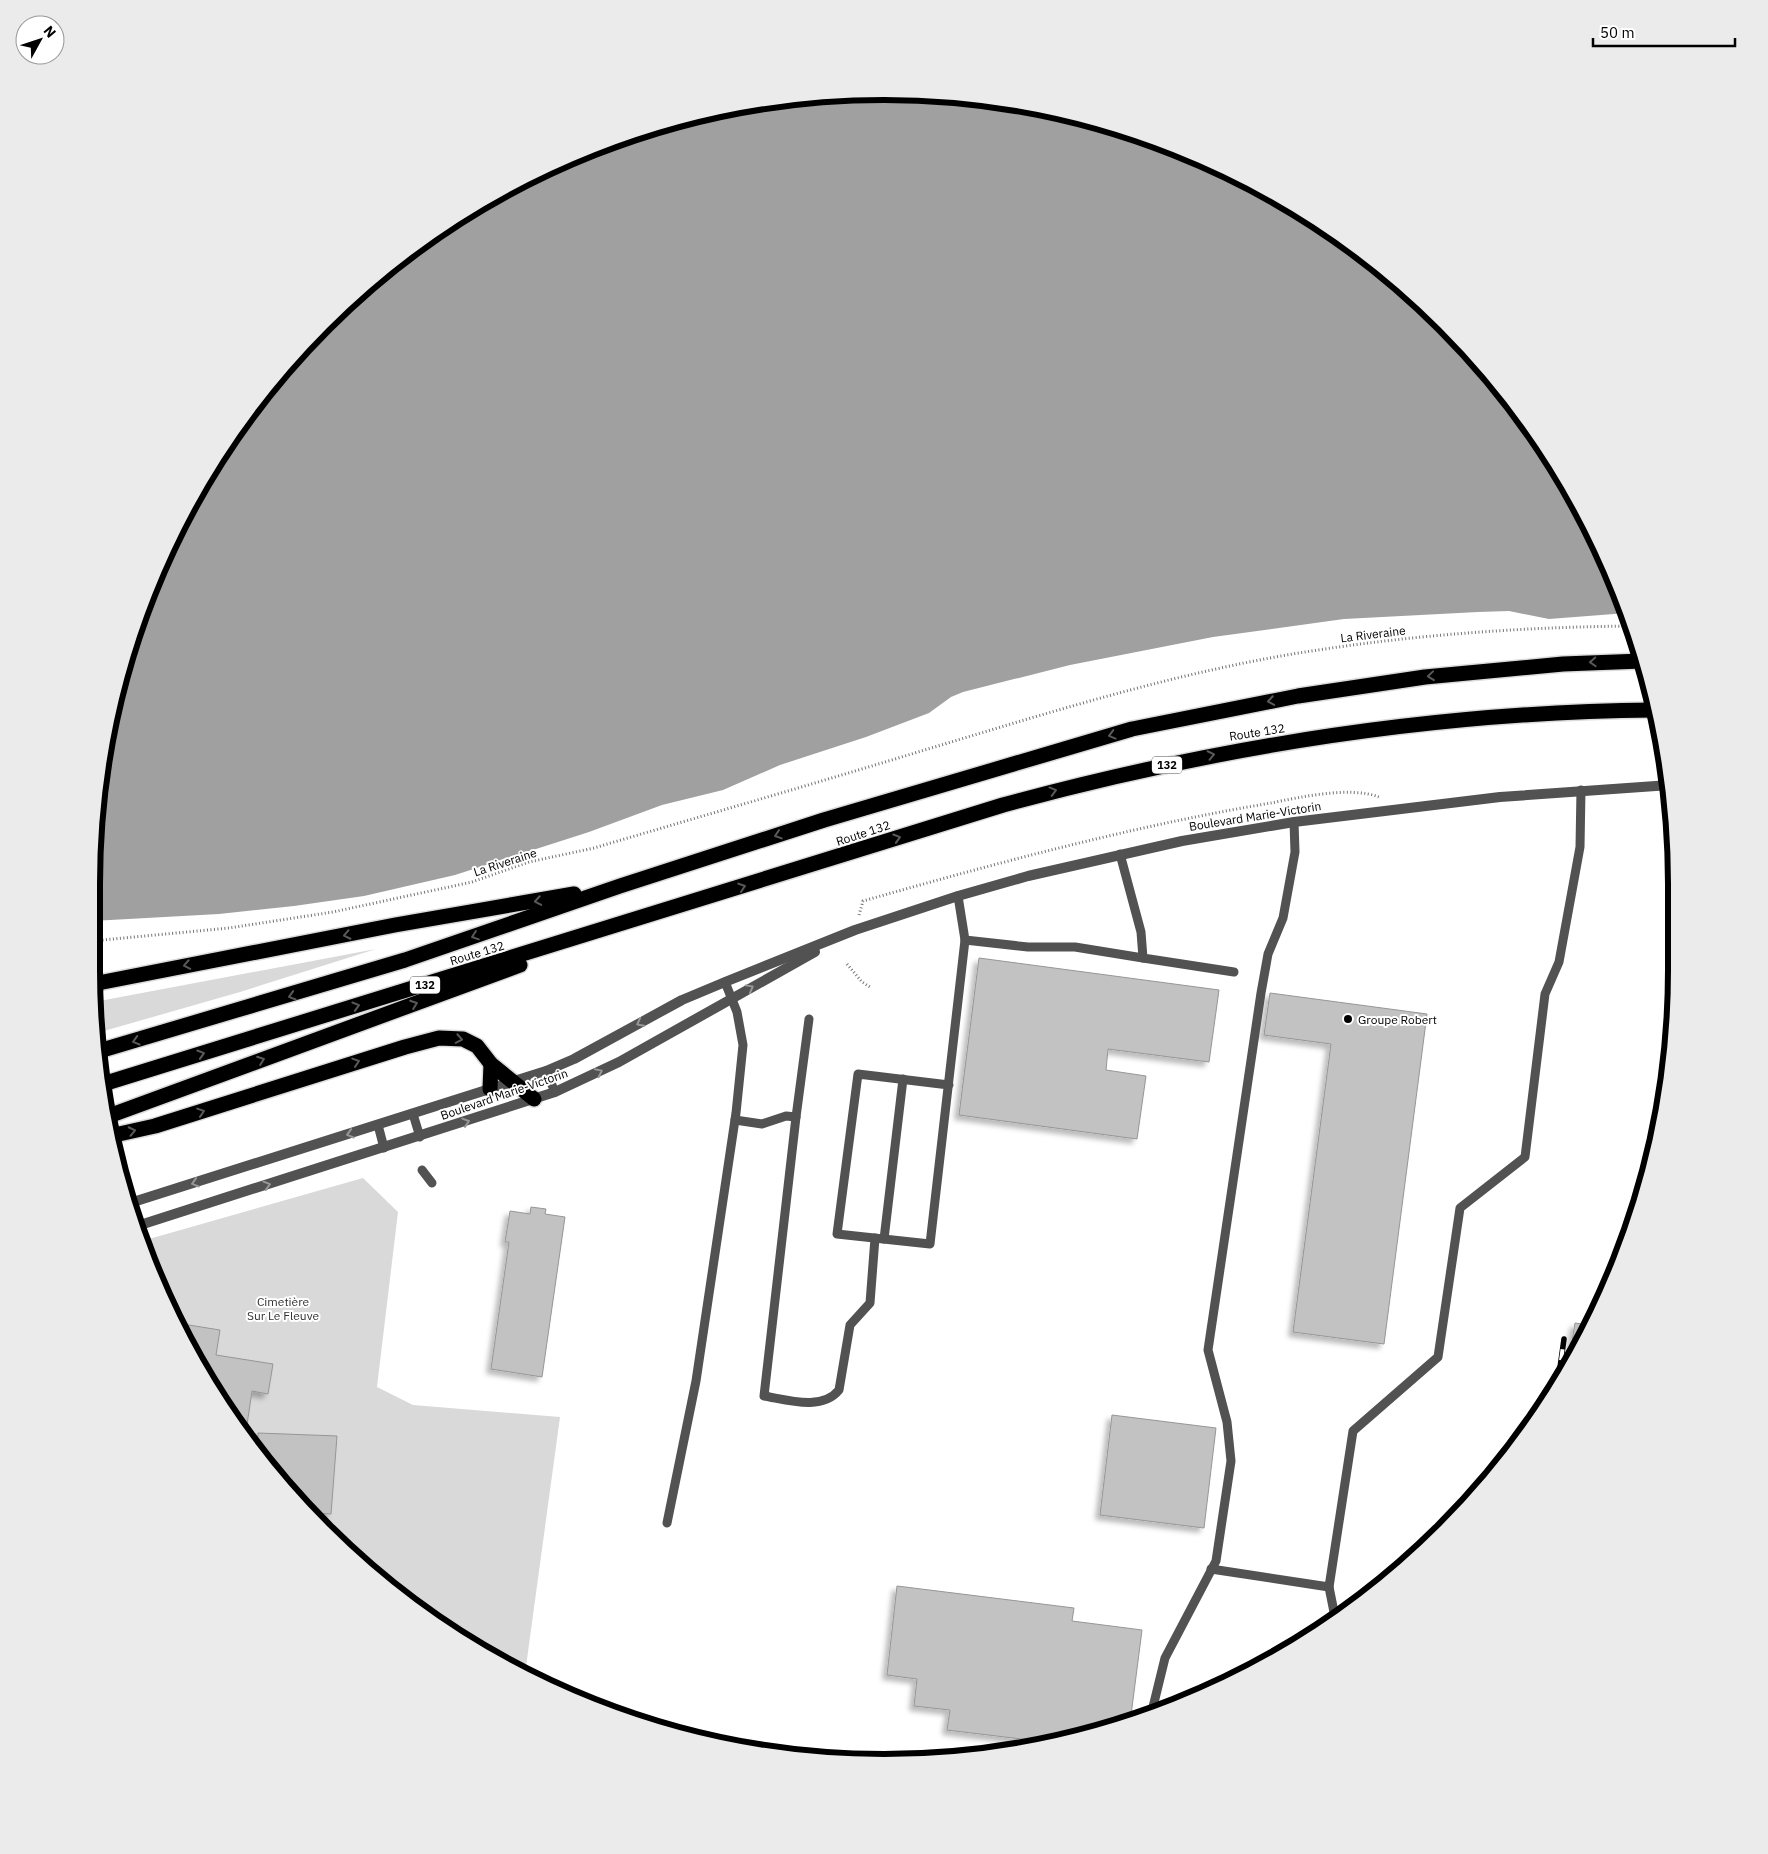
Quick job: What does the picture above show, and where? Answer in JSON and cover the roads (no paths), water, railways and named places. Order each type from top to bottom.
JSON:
[{"type":"highway","name":"Route 132","points":[[105,1050],[405,960],[620,886],[824,820],[1132,729],[1317,693],[1425,677],[1563,664],[1635,660]]},
{"type":"highway","name":"Route 132","points":[[109,1082],[1003,805],[1111,777],[1230,752],[1326,736],[1426,723],[1526,715],[1648,710]]},
{"type":"highway","points":[[100,983],[395,925],[620,886]]},
{"type":"highway","points":[[114,1114],[695,901]]},
{"type":"highway","points":[[118,1134],[154,1126],[439,1038],[455,1037],[470,1042],[481,1050],[491,1064],[534,1099]]},
{"type":"highway","points":[[490,1089],[491,1064]]},
{"type":"street","name":"Boulevard Marie-Victorin","points":[[136,1201],[546,1071],[574,1059],[682,1000],[855,930],[958,896],[1120,854],[1294,822],[1406,807],[1581,790],[1661,785]]},
{"type":"street","name":"Boulevard Marie-Victorin","points":[[143,1224],[555,1092],[619,1062],[855,930]]},
{"type":"lane","points":[[1334,1612],[1329,1587],[1353,1431],[1438,1357],[1460,1208],[1524,1157],[1546,994],[1559,962],[1580,847],[1581,790]]},
{"type":"lane","points":[[1153,1706],[1165,1658],[1216,1560],[1230,1461],[1227,1422],[1208,1350],[1261,993],[1268,954],[1283,918],[1295,852],[1294,822]]},
{"type":"lane","points":[[1120,854],[1141,932],[1143,958]]},
{"type":"lane","points":[[949,1085],[858,1074],[837,1234],[930,1244],[949,1085],[966,940],[958,896]]},
{"type":"lane","points":[[966,940],[1028,947],[1075,947],[1234,972]]},
{"type":"lane","points":[[667,1523],[696,1381],[736,1120],[743,1045],[741,1028],[725,982]]},
{"type":"lane","points":[[809,1019],[764,1396],[818,1402],[833,1397],[839,1390],[850,1325],[870,1303],[903,1079]]},
{"type":"lane","points":[[546,1071],[555,1092]]},
{"type":"lane","points":[[413,1114],[420,1136]]},
{"type":"lane","points":[[736,1120],[762,1124],[786,1116],[796,1117]]},
{"type":"lane","points":[[378,1125],[384,1148]]},
{"type":"lane","points":[[422,1170],[432,1183]]},
{"type":"lane","points":[[1212,1569],[1329,1587]]},
{"type":"railway","points":[[1560,1367],[1564,1339]]},
{"type":"place","name":"Groupe Robert","points":[[1348,1019]]},
{"type":"park label","name":"Cimetière Sur Le Fleuve","points":[[283,1308]]}]
